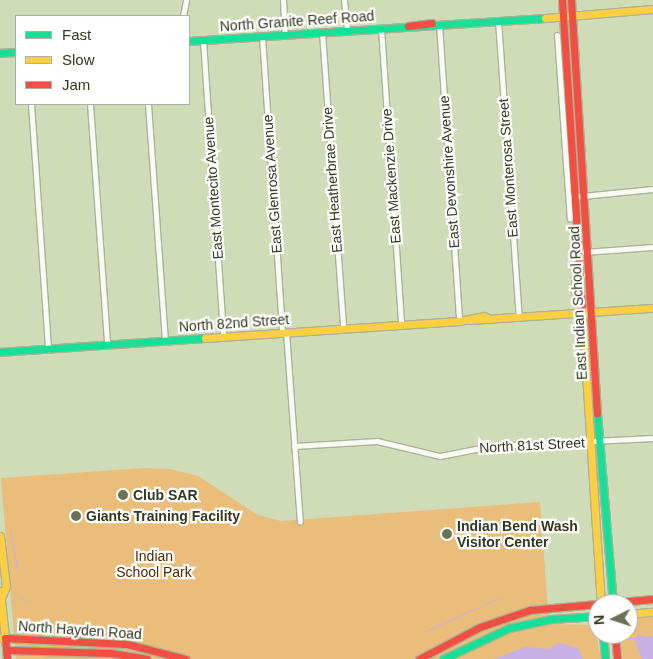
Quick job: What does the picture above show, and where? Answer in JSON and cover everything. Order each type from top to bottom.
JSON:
[{"type":"main road","name":"East Indian School Road","points":[[562,0],[581,195]]},
{"type":"main road","name":"East Indian School Road","points":[[571,0],[596,441],[601,594]]},
{"type":"main road","name":"North Granite Reef Road","points":[[190,40],[653,9]]},
{"type":"main road","points":[[0,53],[15,52]]},
{"type":"main road","name":"East Indian School Road","points":[[585,252],[582,275],[588,312]]},
{"type":"main road","name":"North 82nd Street","points":[[0,352],[459,320],[474,322],[489,318],[653,308]]},
{"type":"main road","name":"East Indian School Road","points":[[596,441],[612,594]]},
{"type":"main road","points":[[0,536],[6,586],[1,593],[3,650],[8,659]]},
{"type":"main road","points":[[638,600],[653,598]]},
{"type":"main road","points":[[419,659],[508,616],[548,606],[588,604]]},
{"type":"main road","points":[[638,613],[653,612]]},
{"type":"main road","points":[[443,659],[509,628],[551,619],[588,617]]},
{"type":"main road","name":"North Hayden Road","points":[[3,638],[126,644],[186,659]]},
{"type":"main road","points":[[604,644],[605,659]]},
{"type":"main road","points":[[616,644],[617,659]]},
{"type":"main road","name":"North Hayden Road","points":[[3,650],[111,653],[147,659]]},
{"type":"street","points":[[183,15],[186,0]]},
{"type":"street","points":[[283,0],[285,34]]},
{"type":"street","points":[[344,0],[347,30]]},
{"type":"street","name":"East Monterosa Street","points":[[498,20],[518,316]]},
{"type":"street","name":"East Devonshire Avenue","points":[[440,24],[459,320]]},
{"type":"street","name":"East Mackenzie Drive","points":[[381,28],[401,324]]},
{"type":"street","name":"East Heatherbrae Drive","points":[[322,31],[342,328]]},
{"type":"street","name":"East Indian School Road","points":[[557,35],[570,219]]},
{"type":"street","name":"East Glenrosa Avenue","points":[[262,36],[300,521]]},
{"type":"street","name":"East Montecito Avenue","points":[[203,40],[223,337]]},
{"type":"street","points":[[558,43],[566,42]]},
{"type":"street","points":[[31,105],[48,349]]},
{"type":"street","points":[[90,105],[107,344]]},
{"type":"street","points":[[148,105],[165,341]]},
{"type":"street","points":[[568,198],[581,195],[653,189]]},
{"type":"street","points":[[585,252],[653,247]]},
{"type":"street","name":"East Indian School Road","points":[[576,301],[574,278],[582,275]]},
{"type":"street","name":"North 81st Street","points":[[294,446],[376,441],[440,456],[491,446],[653,438]]},
{"type":"green space","name":"Indian School Park","points":[[145,468],[170,469],[198,476],[258,515],[281,521],[540,502],[549,624],[588,625],[588,644],[598,644],[601,659],[16,659],[1,478]]},
{"type":"green space","points":[[653,616],[653,659],[623,659],[622,644],[638,644],[638,618]]},
{"type":"shaded area","points":[[638,635],[643,637],[653,636],[653,659],[642,659],[636,644],[638,644]]},
{"type":"shaded area","points":[[559,643],[578,648],[583,659],[494,659],[525,647],[548,649]]},
{"type":"waterway","points":[[10,531],[17,568]]},
{"type":"waterway","points":[[19,597],[27,601]]},
{"type":"waterway","points":[[426,631],[501,597]]},
{"type":"traffic: fast","points":[[190,41],[545,18]]},
{"type":"traffic: fast","points":[[0,53],[15,52]]},
{"type":"traffic: fast","points":[[0,352],[205,338]]},
{"type":"traffic: fast","points":[[597,413],[612,594]]},
{"type":"traffic: fast","points":[[443,659],[509,628],[551,619],[588,617]]},
{"type":"traffic: fast","points":[[604,644],[605,659]]},
{"type":"traffic: slow","points":[[545,18],[653,9]]},
{"type":"traffic: slow","points":[[470,320],[653,308]]},
{"type":"traffic: slow","points":[[582,311],[600,594]]},
{"type":"traffic: slow","points":[[205,338],[459,321],[484,316],[489,319]]},
{"type":"traffic: slow","points":[[0,536],[6,586],[2,596]]},
{"type":"traffic: slow","points":[[0,591],[5,638],[0,638]]},
{"type":"traffic: slow","points":[[638,613],[653,612]]},
{"type":"traffic: jam","points":[[562,0],[582,311]]},
{"type":"traffic: jam","points":[[571,0],[597,413]]},
{"type":"traffic: jam","points":[[408,26],[432,23]]},
{"type":"traffic: jam","points":[[419,659],[480,627],[530,610],[653,599]]},
{"type":"traffic: jam","points":[[7,659],[5,638],[127,644],[186,659]]},
{"type":"traffic: jam","points":[[616,644],[617,659]]},
{"type":"traffic: jam","points":[[7,650],[111,653],[147,659]]},
{"type":"place","name":"Club SAR","points":[[123,495]]},
{"type":"place","name":"Giants Training Facility","points":[[76,516]]},
{"type":"place","name":"Indian Bend Wash Visitor Center","points":[[447,534]]}]
